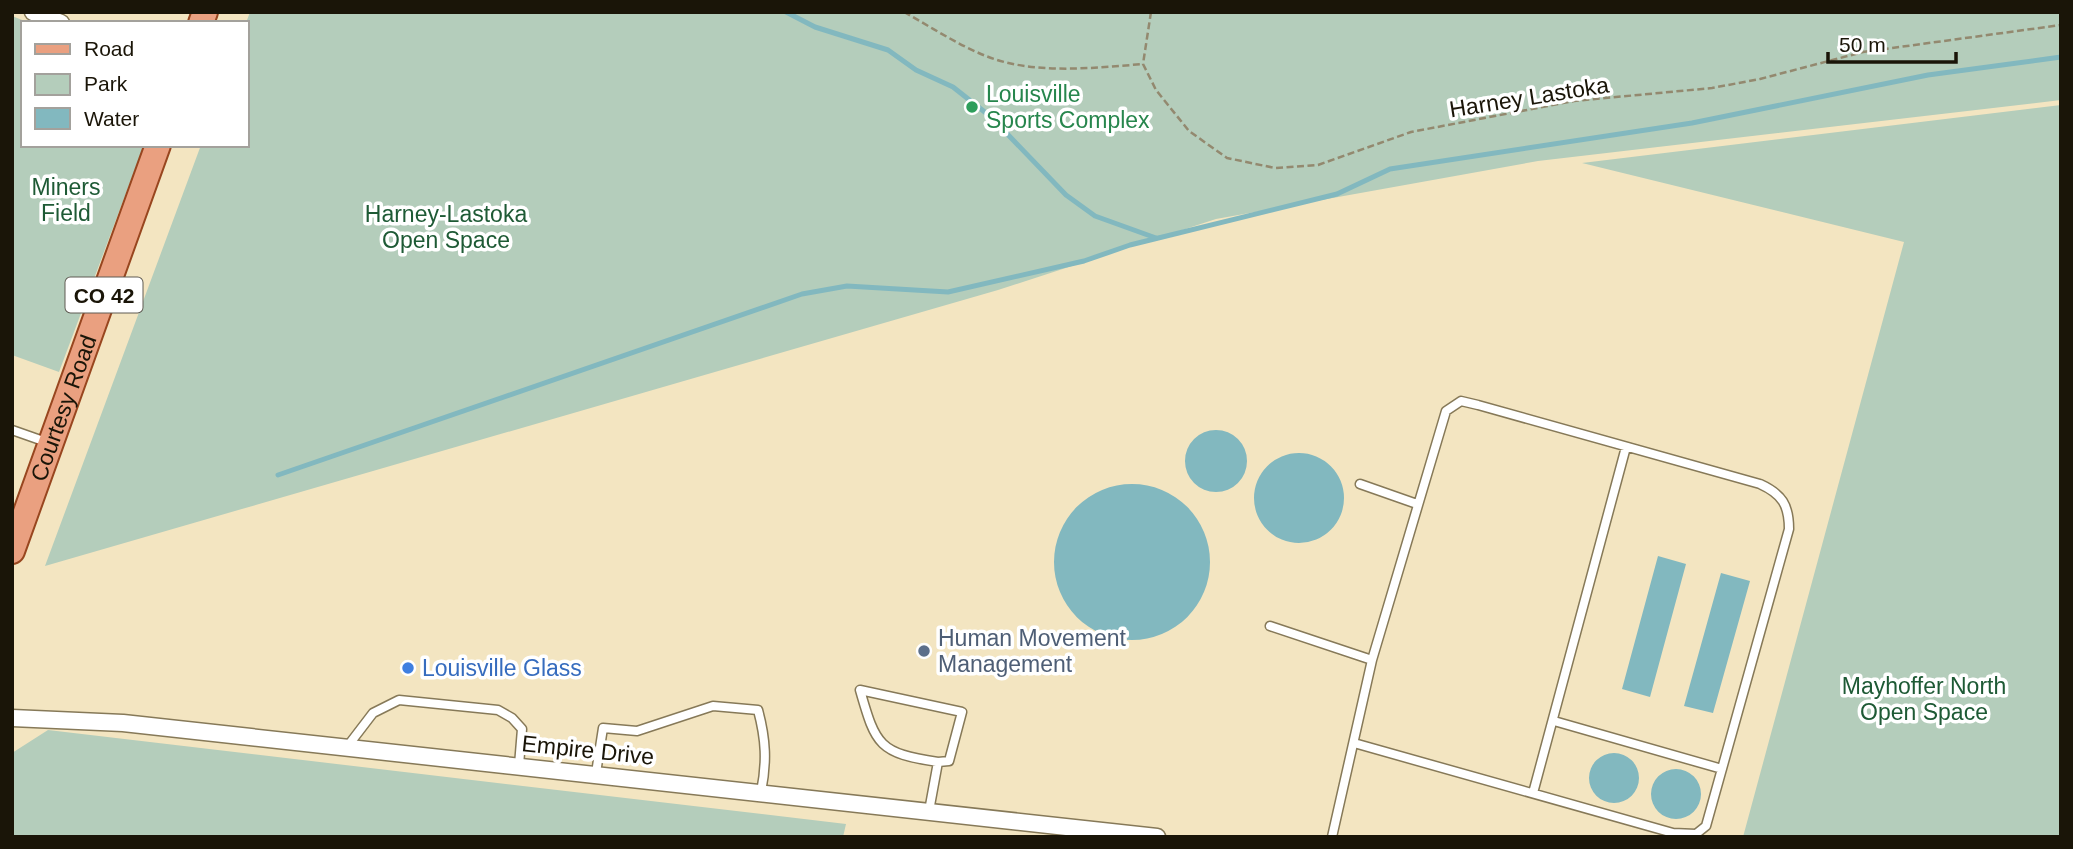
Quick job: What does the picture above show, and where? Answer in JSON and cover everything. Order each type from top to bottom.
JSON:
[{"type":"main road","name":"Courtesy Road","points":[[12,551],[157,147]]},
{"type":"street","points":[[33,12],[56,21]]},
{"type":"street","name":"Empire Drive","points":[[12,718],[123,723],[1157,837]]},
{"type":"lane","points":[[1332,837],[1372,660],[1446,411],[1461,401],[1760,484],[1778,492],[1789,510],[1789,530],[1706,826],[1696,834],[1673,833],[1354,743]]},
{"type":"lane","points":[[12,430],[50,444]]},
{"type":"lane","points":[[1533,793],[1626,447]]},
{"type":"lane","points":[[1360,484],[1417,504]]},
{"type":"lane","points":[[1270,626],[1372,660]]},
{"type":"lane","points":[[860,690],[962,712],[953,754],[949,761],[938,762],[910,758],[888,750],[874,735],[860,690]]},
{"type":"lane","points":[[347,747],[373,713],[399,700],[498,710],[512,718],[522,729],[519,765]]},
{"type":"lane","points":[[596,774],[603,728],[637,731],[713,706],[741,708],[758,710],[766,740],[767,758],[761,792]]},
{"type":"lane","points":[[1554,721],[1722,769]]},
{"type":"lane","points":[[929,811],[938,762]]},
{"type":"path","points":[[904,12],[987,57],[1027,65],[1058,67],[1143,64],[1151,12]]},
{"type":"path","name":"Harney Lastoka","points":[[1143,64],[1156,90],[1189,131],[1227,158],[1275,168],[1318,165],[1411,132],[1560,103],[1712,88],[1760,79],[1863,52],[2061,25]]},
{"type":"green space","name":"Harney-Lastoka Open Space","points":[[250,12],[2061,12],[2061,100],[1538,161],[1216,219],[998,290],[45,566],[200,147],[248,147],[247,21]]},
{"type":"green space","name":"Miners Field","points":[[12,16],[25,21],[21,21],[21,147],[143,147],[59,372],[12,355]]},
{"type":"green space","name":"Mayhoffer North Open Space","points":[[2061,105],[2061,837],[1743,837],[1904,242],[1582,163]]},
{"type":"green space","points":[[48,730],[846,824],[843,837],[12,837],[12,753]]},
{"type":"water","points":[[1210,430],[1222,430],[1238,439],[1245,449],[1245,473],[1238,483],[1222,492],[1210,492],[1199,487],[1190,478],[1185,467],[1185,455],[1190,444],[1199,435]]},
{"type":"water","points":[[1299,453],[1316,456],[1331,466],[1341,481],[1344,498],[1341,515],[1331,530],[1316,540],[1299,543],[1282,540],[1267,530],[1257,515],[1254,498],[1257,481],[1267,466],[1282,456]]},
{"type":"water","points":[[1132,484],[1162,490],[1187,507],[1204,532],[1210,562],[1204,592],[1187,617],[1162,634],[1132,640],[1102,634],[1077,617],[1060,592],[1054,562],[1060,532],[1077,507],[1102,490]]},
{"type":"water","points":[[1658,556],[1686,564],[1650,697],[1622,689]]},
{"type":"water","points":[[1721,573],[1750,581],[1713,713],[1684,706]]},
{"type":"water","points":[[1614,753],[1632,760],[1639,778],[1632,796],[1614,803],[1596,796],[1589,778],[1596,760]]},
{"type":"water","points":[[1676,769],[1693,777],[1701,794],[1693,811],[1676,819],[1659,811],[1651,794],[1659,777]]},
{"type":"waterway","points":[[786,12],[815,27],[888,50],[916,70],[953,87],[991,117],[1066,195],[1095,216],[1156,238]]},
{"type":"waterway","points":[[278,475],[802,294],[847,286],[948,292],[1084,261],[1130,245],[1337,194],[1390,169],[1692,123],[1928,75],[2061,57]]},
{"type":"place","name":"Louisville Sports Complex","points":[[972,107]]},
{"type":"place","name":"Human Movement Management","points":[[924,651]]},
{"type":"place","name":"Louisville Glass","points":[[408,668]]}]
